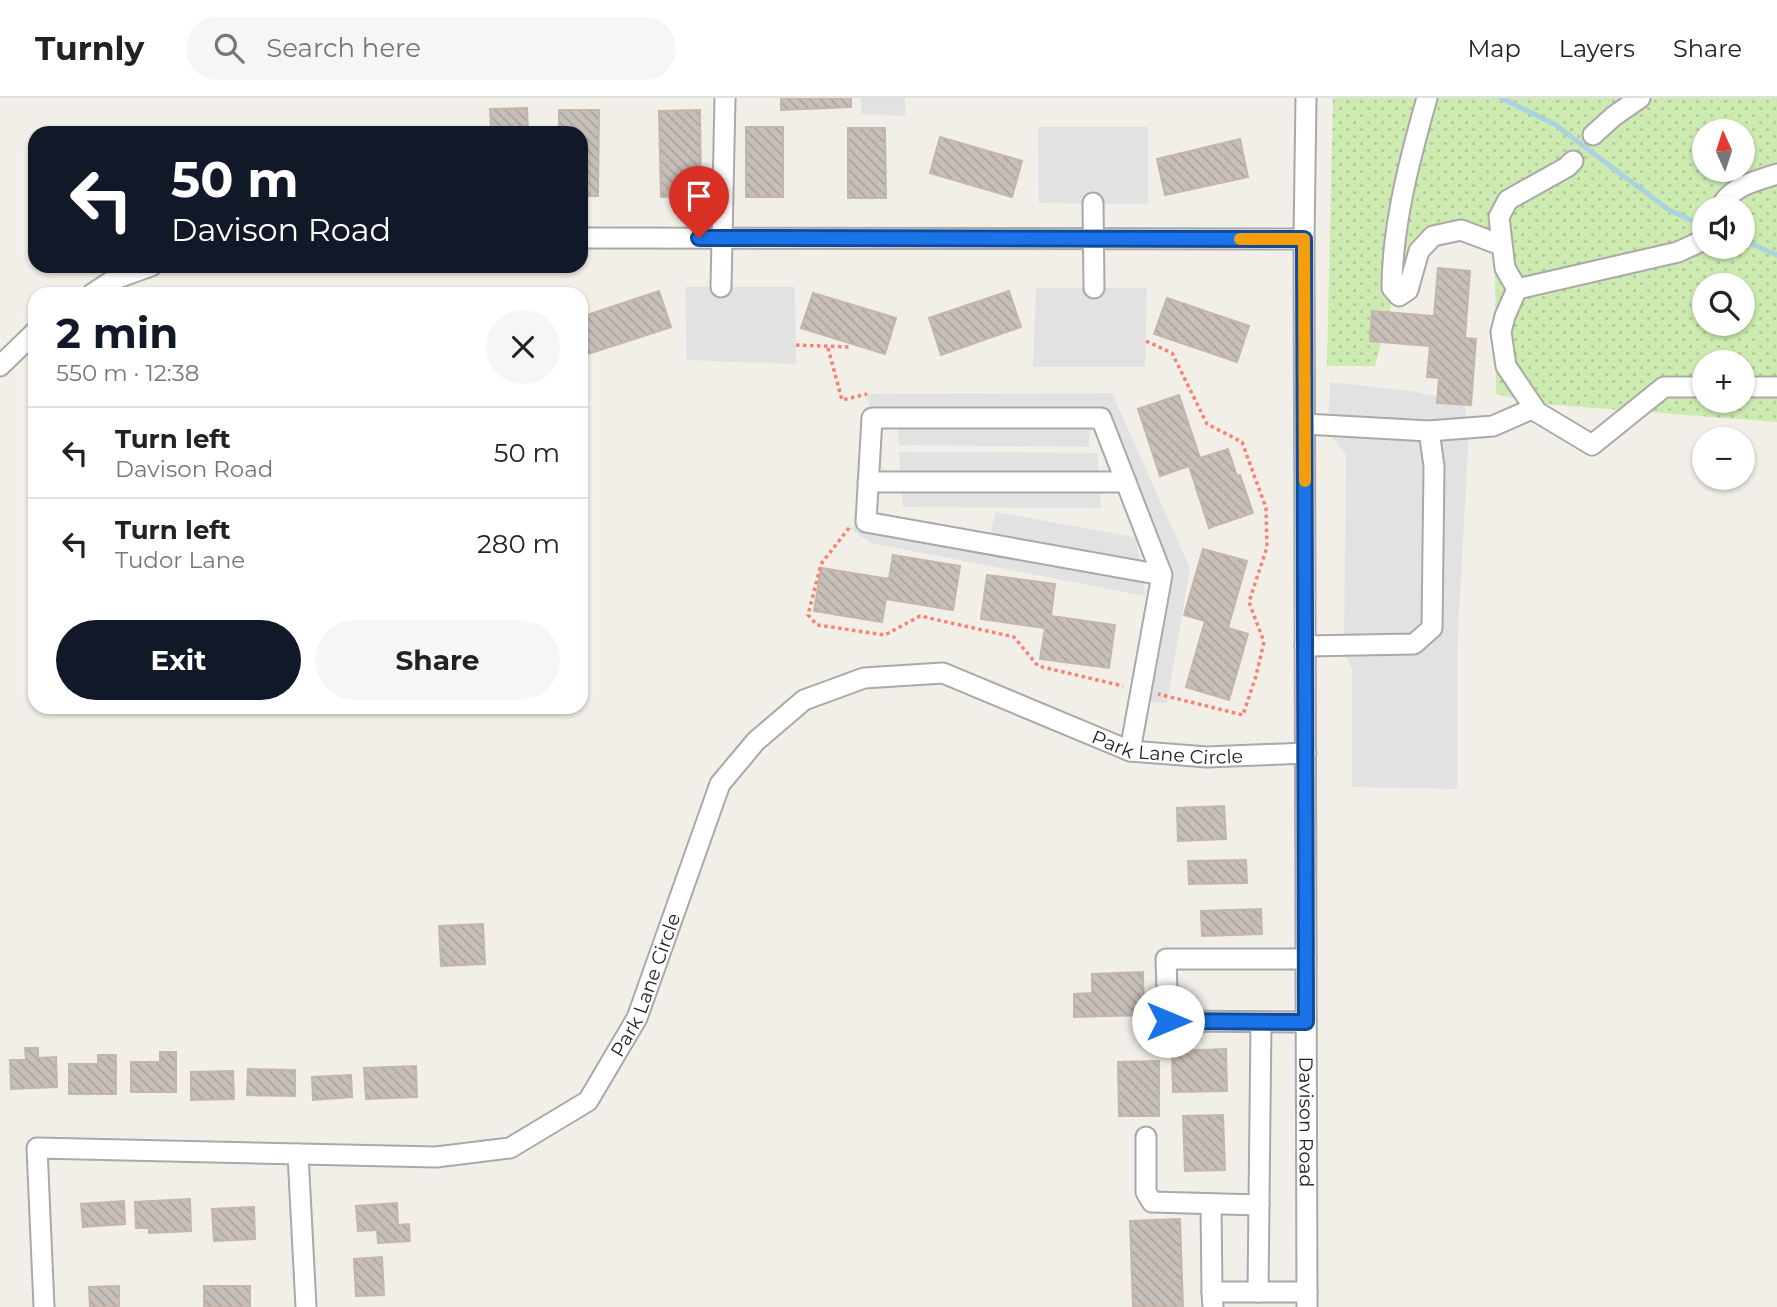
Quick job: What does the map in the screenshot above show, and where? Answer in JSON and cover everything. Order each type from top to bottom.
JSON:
[{"type":"street","points":[[720,287],[725,98]]},
{"type":"street","name":"Davison Road","points":[[1306,98],[1304,239],[1307,1300]]},
{"type":"street","points":[[1427,98],[1413,146],[1392,261],[1392,288],[1399,296],[1408,290],[1419,251],[1433,236],[1461,230],[1501,245]]},
{"type":"street","points":[[1593,135],[1640,98]]},
{"type":"street","points":[[1517,289],[1505,268],[1499,217],[1508,200],[1573,161]]},
{"type":"street","points":[[1726,196],[1742,185],[1777,174]]},
{"type":"street","points":[[1093,203],[1094,288]]},
{"type":"street","points":[[588,238],[1304,239]]},
{"type":"street","points":[[1517,289],[1678,252],[1692,246]]},
{"type":"street","points":[[103,287],[132,273]]},
{"type":"street","points":[[1517,289],[1501,332],[1506,366],[1537,412],[1592,445],[1664,387],[1692,387]]},
{"type":"street","points":[[0,366],[28,339]]},
{"type":"street","points":[[1755,387],[1777,387]]},
{"type":"street","points":[[1305,424],[1429,431],[1493,426],[1534,408]]},
{"type":"street","points":[[1130,751],[1162,575],[1101,418],[872,418],[866,522],[1162,575]]},
{"type":"street","points":[[1306,646],[1414,644],[1432,628],[1434,466],[1429,431]]},
{"type":"street","points":[[868,482],[1126,482]]},
{"type":"street","name":"Park Lane Circle","points":[[44,1307],[37,1149],[436,1157],[510,1148],[588,1101],[638,1018],[720,784],[755,741],[804,700],[864,678],[943,673],[1130,751],[1207,757],[1306,753]]},
{"type":"street","points":[[1306,959],[1166,958],[1168,1021],[1306,1022]]},
{"type":"street","points":[[1258,1292],[1261,1021]]},
{"type":"street","points":[[1146,1137],[1146,1192],[1152,1202],[1259,1205]]},
{"type":"street","points":[[298,1154],[306,1307]]},
{"type":"street","points":[[1212,1203],[1213,1300],[1258,1292],[1307,1300]]},
{"type":"path","points":[[849,527],[821,564],[808,615],[817,625],[885,635],[920,616],[1014,637],[1038,666],[1243,716],[1264,642],[1249,602],[1267,547],[1266,508],[1242,442],[1207,425],[1172,353],[1146,341]]},
{"type":"path","points":[[796,345],[849,347]]},
{"type":"path","points":[[828,348],[842,400],[867,394]]},
{"type":"green space","points":[[1333,98],[1777,98],[1777,422],[1543,404],[1496,394],[1495,234],[1413,244],[1392,301],[1375,366],[1327,366]]},
{"type":"shaded area","points":[[861,98],[905,98],[905,116],[861,114]]},
{"type":"shaded area","points":[[1038,127],[1148,127],[1148,204],[1039,203]]},
{"type":"shaded area","points":[[685,287],[795,287],[796,364],[687,360]]},
{"type":"shaded area","points":[[1036,288],[1147,288],[1145,367],[1033,367]]},
{"type":"shaded area","points":[[1330,382],[1417,392],[1464,403],[1469,430],[1457,650],[1457,789],[1352,787],[1352,670],[1344,649],[1346,455],[1328,431]]},
{"type":"shaded area","points":[[1112,393],[1190,568],[1167,703],[1139,702],[1162,575],[1101,419],[1090,431],[1089,447],[899,445],[898,427],[872,418],[867,394]]},
{"type":"shaded area","points":[[899,452],[1097,453],[1101,508],[903,507]]},
{"type":"shaded area","points":[[995,512],[1135,537],[1145,596],[871,543],[849,528],[866,522],[989,544]]},
{"type":"building","points":[[781,98],[851,98],[851,107],[781,110]]},
{"type":"building","points":[[527,108],[528,126],[491,126],[490,109]]},
{"type":"building","points":[[559,110],[599,110],[598,196],[588,196],[588,126],[559,126]]},
{"type":"building","points":[[700,110],[701,196],[661,197],[659,111]]},
{"type":"building","points":[[746,127],[783,127],[783,197],[746,197]]},
{"type":"building","points":[[848,128],[885,128],[886,198],[848,198]]},
{"type":"building","points":[[940,137],[1022,161],[1012,197],[930,173]]},
{"type":"building","points":[[1240,139],[1248,177],[1165,195],[1157,159]]},
{"type":"building","points":[[1438,268],[1470,271],[1465,338],[1476,339],[1471,405],[1437,403],[1439,378],[1427,377],[1430,346],[1370,341],[1372,311],[1434,316]]},
{"type":"building","points":[[659,291],[671,327],[588,354],[588,315]]},
{"type":"building","points":[[1009,291],[1021,327],[941,355],[929,318]]},
{"type":"building","points":[[813,293],[896,318],[885,354],[801,328]]},
{"type":"building","points":[[1167,298],[1249,326],[1237,362],[1154,334]]},
{"type":"building","points":[[1179,395],[1200,458],[1228,449],[1253,513],[1209,528],[1189,466],[1160,476],[1138,409]]},
{"type":"building","points":[[1203,549],[1247,561],[1228,628],[1248,634],[1229,700],[1186,687],[1205,621],[1184,615]]},
{"type":"building","points":[[893,555],[960,566],[953,610],[886,599],[882,622],[814,611],[821,568],[889,579]]},
{"type":"building","points":[[987,575],[1055,584],[1051,616],[1115,625],[1109,668],[1040,659],[1045,628],[981,619]]},
{"type":"building","points":[[1224,806],[1226,839],[1178,841],[1177,808]]},
{"type":"building","points":[[1246,860],[1247,883],[1189,884],[1188,861]]},
{"type":"building","points":[[1261,909],[1262,934],[1202,936],[1201,911]]},
{"type":"building","points":[[483,924],[485,964],[441,966],[439,926]]},
{"type":"building","points":[[1143,972],[1144,1015],[1074,1017],[1074,994],[1092,993],[1092,974]]},
{"type":"building","points":[[25,1048],[38,1048],[38,1058],[56,1057],[57,1087],[11,1089],[10,1060],[26,1060]]},
{"type":"building","points":[[1226,1049],[1227,1091],[1173,1092],[1172,1051]]},
{"type":"building","points":[[160,1052],[176,1052],[176,1092],[131,1092],[131,1062],[160,1062]]},
{"type":"building","points":[[98,1055],[116,1055],[116,1094],[69,1094],[69,1064],[98,1064]]},
{"type":"building","points":[[1159,1061],[1159,1116],[1119,1116],[1118,1062]]},
{"type":"building","points":[[416,1066],[417,1097],[366,1099],[364,1068]]},
{"type":"building","points":[[248,1069],[295,1070],[295,1096],[247,1095]]},
{"type":"building","points":[[233,1071],[234,1099],[191,1100],[191,1072]]},
{"type":"building","points":[[351,1075],[352,1097],[313,1100],[312,1077]]},
{"type":"building","points":[[1223,1115],[1225,1170],[1185,1171],[1183,1116]]},
{"type":"building","points":[[190,1199],[191,1231],[149,1233],[149,1228],[136,1228],[135,1202]]},
{"type":"building","points":[[124,1201],[125,1224],[83,1227],[81,1204]]},
{"type":"building","points":[[397,1203],[398,1225],[409,1224],[410,1241],[378,1243],[377,1230],[358,1231],[356,1206]]},
{"type":"building","points":[[254,1207],[255,1239],[214,1241],[212,1209]]},
{"type":"building","points":[[1180,1219],[1183,1307],[1133,1307],[1130,1221]]},
{"type":"building","points":[[382,1257],[384,1295],[356,1296],[354,1259]]},
{"type":"building","points":[[119,1286],[119,1307],[90,1307],[89,1287]]},
{"type":"building","points":[[204,1286],[250,1286],[250,1307],[204,1307]]},
{"type":"waterway","points":[[1501,98],[1554,124],[1669,210],[1692,221]]},
{"type":"waterway","points":[[1755,245],[1777,255]]},
{"type":"slow traffic","points":[[1240,239],[1304,239],[1305,481]]},
{"type":"route","points":[[699,238],[1304,239],[1306,1022],[1168,1021]]}]
